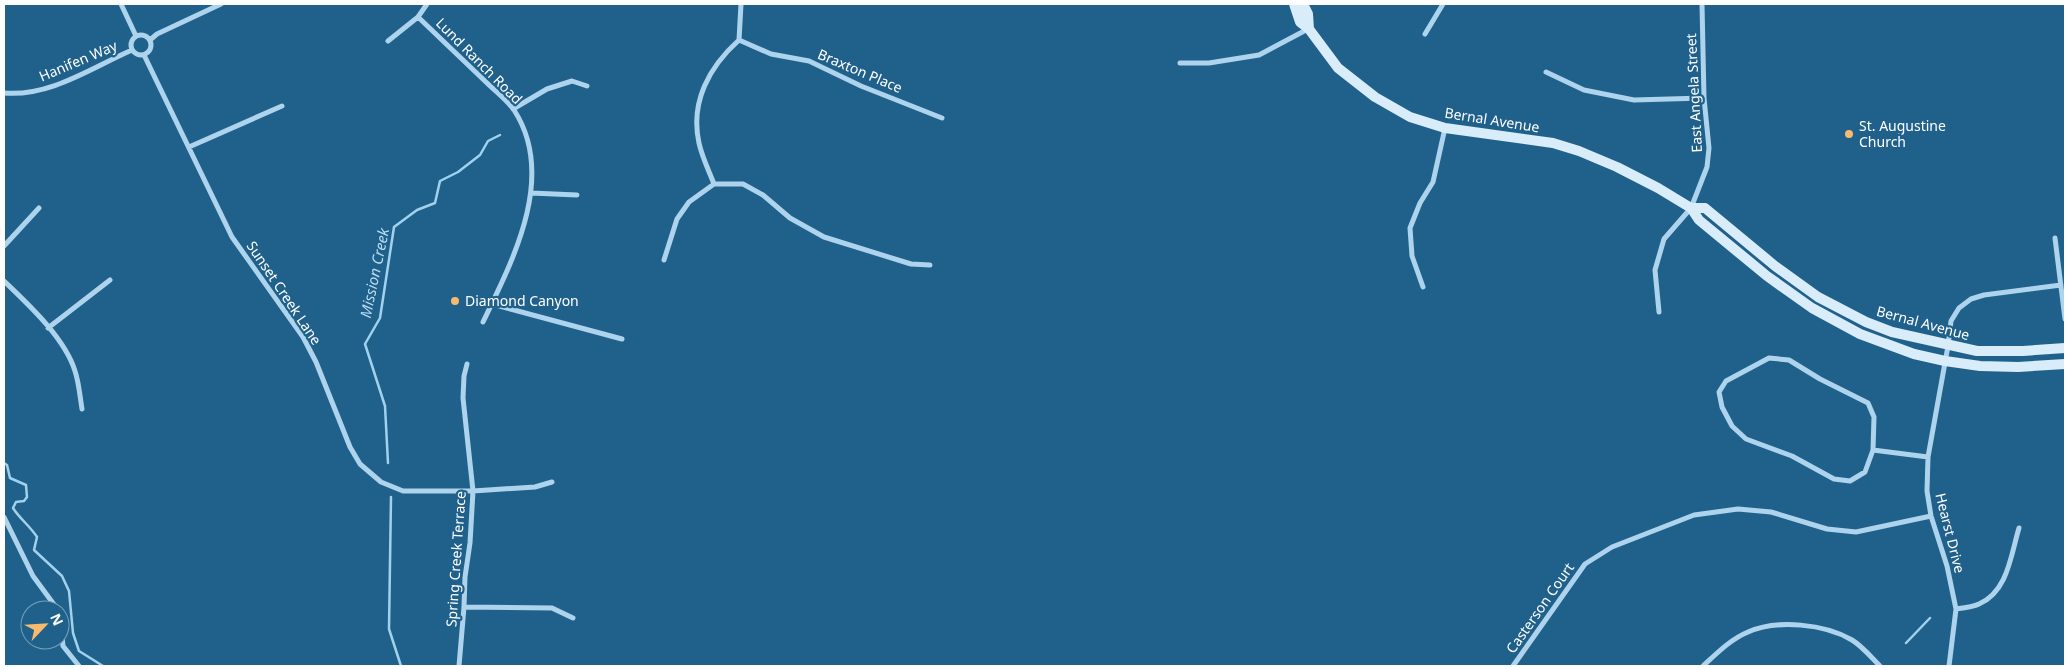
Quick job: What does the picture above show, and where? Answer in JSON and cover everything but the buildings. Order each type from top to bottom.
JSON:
[{"type":"main road","name":"Bernal Avenue","points":[[1294,4],[1300,22],[1309,29],[1338,68],[1375,97],[1410,117],[1445,128],[1532,139],[1579,151],[1630,173],[1691,208],[1700,220],[1767,276],[1819,312],[1860,334],[1914,354],[1945,361],[1980,366],[2018,367],[2065,364]]},
{"type":"main road","name":"Bernal Avenue","points":[[1303,4],[1308,14],[1309,29]]},
{"type":"main road","name":"Bernal Avenue","points":[[1691,208],[1705,208],[1775,266],[1832,306],[1892,332],[1977,352],[2065,348]]},
{"type":"street","points":[[121,4],[136,36]]},
{"type":"street","points":[[150,40],[157,34],[221,4]]},
{"type":"street","points":[[388,41],[418,17],[427,4]]},
{"type":"street","points":[[714,184],[699,143],[700,95],[710,74],[723,54],[739,40],[741,4]]},
{"type":"street","points":[[1424,34],[1443,4]]},
{"type":"street","name":"East Angela Street","points":[[1658,312],[1655,270],[1664,239],[1691,208],[1707,167],[1709,148],[1704,98],[1702,4]]},
{"type":"street","name":"Lund Ranch Road","points":[[418,17],[513,109],[525,132],[532,162],[531,193],[516,251],[483,322]]},
{"type":"street","points":[[1180,63],[1209,63],[1259,55],[1309,29]]},
{"type":"street","points":[[144,35],[150,40],[151,48],[144,55],[137,54],[132,50],[131,44],[136,36],[144,35]]},
{"type":"street","name":"Braxton Place","points":[[739,40],[771,54],[809,61],[861,86],[942,118]]},
{"type":"street","name":"Hanifen Way","points":[[4,93],[23,94],[54,86],[132,50]]},
{"type":"street","name":"Sunset Creek Lane","points":[[144,55],[232,237],[303,337],[316,362],[350,447],[360,464],[381,482],[403,491],[473,491],[535,487],[552,482]]},
{"type":"street","points":[[1546,72],[1584,90],[1634,100],[1704,98]]},
{"type":"street","points":[[513,109],[547,89],[572,81],[587,86]]},
{"type":"street","points":[[189,147],[282,106]]},
{"type":"street","points":[[1423,287],[1412,256],[1410,228],[1420,203],[1433,182],[1445,128]]},
{"type":"street","points":[[664,260],[678,219],[690,202],[714,184],[743,184],[763,195],[790,218],[824,236],[911,264],[930,265]]},
{"type":"street","points":[[531,193],[577,195]]},
{"type":"street","points":[[4,246],[39,208]]},
{"type":"street","points":[[2055,238],[2065,319]]},
{"type":"street","points":[[48,328],[110,280]]},
{"type":"street","points":[[4,281],[61,344],[75,371],[82,409]]},
{"type":"street","name":"Hearst Drive","points":[[1949,666],[1956,609],[1947,566],[1932,516],[1927,491],[1928,457],[1951,321],[1955,314],[1971,299],[1984,295],[2061,286]]},
{"type":"street","points":[[492,304],[622,339]]},
{"type":"street","points":[[1769,358],[1789,360],[1820,379],[1868,403],[1874,417],[1873,450],[1866,472],[1850,481],[1834,479],[1792,456],[1746,439],[1732,426],[1722,407],[1719,392],[1726,381],[1769,358]]},
{"type":"street","name":"Spring Creek Terrace","points":[[459,666],[473,491],[463,398],[464,376],[467,364]]},
{"type":"street","points":[[1873,450],[1928,457]]},
{"type":"street","name":"Casterson Court","points":[[1513,666],[1585,564],[1612,546],[1694,515],[1738,509],[1771,512],[1827,529],[1856,532],[1932,516]]},
{"type":"street","points":[[4,517],[33,576],[51,600]]},
{"type":"street","points":[[1956,609],[1978,605],[1995,595],[2005,576],[2019,528]]},
{"type":"street","points":[[464,608],[552,608],[573,618]]},
{"type":"street","points":[[1703,666],[1724,646],[1749,631],[1784,624],[1817,628],[1852,640],[1880,666]]},
{"type":"street","points":[[66,650],[79,666]]},
{"type":"waterway","name":"Mission Creek","points":[[388,463],[385,406],[365,344],[380,318],[394,227],[417,210],[435,203],[440,181],[458,172],[480,155],[488,141],[500,135]]},
{"type":"waterway","points":[[4,463],[7,465],[10,478],[26,485],[27,497],[24,501],[16,502],[13,508],[37,537],[34,550],[62,576],[69,591],[73,633],[79,651],[103,666]]},
{"type":"waterway","name":"Mission Creek","points":[[391,497],[389,629],[401,666]]},
{"type":"waterway","points":[[1906,643],[1930,618]]},
{"type":"place","name":"St. Augustine Church","points":[[1849,134]]},
{"type":"place","name":"Diamond Canyon","points":[[455,301]]}]
